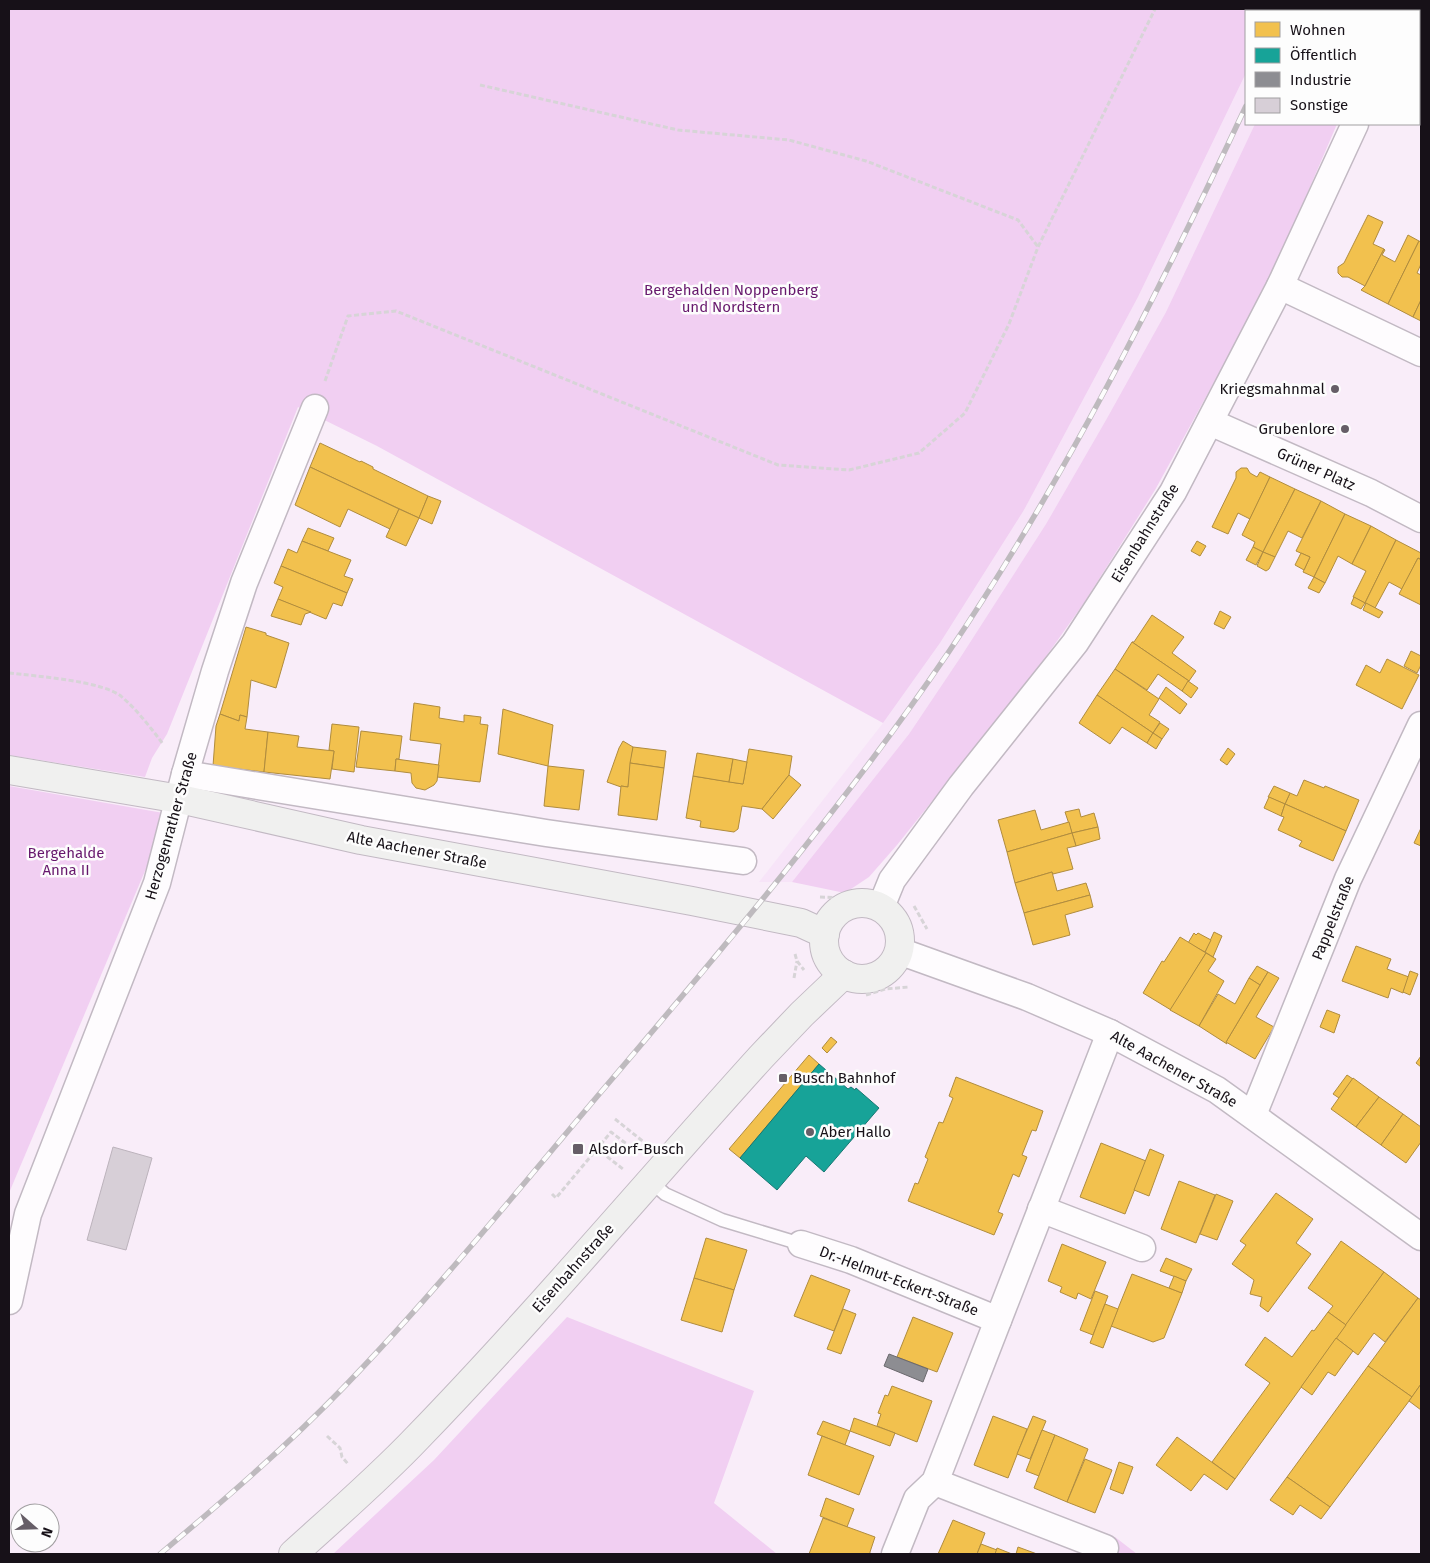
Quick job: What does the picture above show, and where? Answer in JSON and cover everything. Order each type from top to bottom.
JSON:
[{"type":"street","name":"Eisenbahnstraße","points":[[880,907],[892,880],[962,786],[1075,643],[1172,492],[1280,286],[1355,125]]},
{"type":"street","points":[[1280,286],[1421,353]]},
{"type":"street","name":"Herzogenrather Straße","points":[[9,1301],[28,1214],[158,884],[215,671],[244,583],[315,408]]},
{"type":"street","name":"Grüner Platz","points":[[1210,422],[1370,493],[1421,519]]},
{"type":"street","name":"Pappelstraße","points":[[1253,1115],[1348,879],[1421,725]]},
{"type":"street","name":"Alte Aachener Straße","points":[[9,770],[183,787],[546,833],[743,861]]},
{"type":"street","name":"Alte Aachener Straße","points":[[183,787],[361,840],[801,923],[825,934]]},
{"type":"street","points":[[869,903],[880,907],[890,915],[897,926],[900,938],[899,951],[894,962],[887,970],[877,976],[866,979],[844,974],[834,967],[828,958],[824,946],[825,934],[829,923],[836,913],[845,906],[869,903]]},
{"type":"street","name":"Alte Aachener Straße","points":[[899,951],[1027,997],[1110,1034],[1217,1090],[1421,1237]]},
{"type":"street","name":"Eisenbahnstraße","points":[[293,1554],[372,1484],[423,1432],[479,1373],[647,1169],[844,974]]},
{"type":"street","name":"Dr.-Helmut-Eckert-Straße","points":[[896,1554],[917,1499],[935,1482],[1110,1034]]},
{"type":"street","points":[[1041,1210],[1142,1248]]},
{"type":"street","name":"Dr.-Helmut-Eckert-Straße","points":[[801,1244],[851,1260],[998,1320]]},
{"type":"street","points":[[935,1482],[1105,1548]]},
{"type":"lane","points":[[647,1169],[664,1194],[722,1220],[801,1244]]},
{"type":"path","points":[[315,408],[348,316],[396,312],[778,464],[849,470],[919,453],[965,413],[1009,324],[1038,247],[1156,9]]},
{"type":"path","points":[[480,85],[678,130],[789,140],[866,161],[1018,220],[1038,247]]},
{"type":"path","points":[[9,673],[98,686],[121,696],[154,732],[183,787]]},
{"type":"path","points":[[818,897],[843,898],[865,885],[878,872],[892,880]]},
{"type":"path","points":[[615,1118],[649,1146]]},
{"type":"path","points":[[552,1194],[556,1198],[611,1132],[647,1169]]},
{"type":"path","points":[[601,1152],[624,1170]]},
{"type":"path","points":[[327,1436],[340,1448],[342,1457],[348,1465]]},
{"type":"shaded area","points":[[1245,75],[1245,125],[1255,125],[1166,312],[1046,524],[909,734],[792,882],[759,882],[883,723],[940,643],[1024,510],[1138,297]]},
{"type":"green space","name":"Bergehalden Noppenberg und Nordstern","points":[[9,9],[1277,9],[1245,10],[1245,75],[1138,297],[1024,510],[940,643],[883,723],[377,446],[298,407],[167,734],[152,758],[145,777],[9,755]]},
{"type":"green space","points":[[1309,9],[1389,9],[1388,10]]},
{"type":"green space","points":[[1255,125],[1337,125],[1271,278],[1155,490],[1084,603],[1030,679],[897,845],[869,877],[845,893],[792,882],[909,734],[960,658],[1046,524],[1166,312]]},
{"type":"green space","name":"Bergehalde Anna II","points":[[9,786],[169,814],[9,1193]]},
{"type":"green space","points":[[567,1317],[754,1391],[714,1503],[777,1554],[333,1554],[434,1460]]},
{"type":"green space","points":[[1115,1537],[1137,1554],[1108,1554]]},
{"type":"building: Wohnen","points":[[1368,215],[1383,222],[1373,244],[1384,249],[1365,286],[1348,277],[1342,277],[1338,273],[1338,267],[1344,263]]},
{"type":"building: Wohnen","points":[[1408,235],[1419,241],[1388,304],[1361,290],[1365,286],[1384,249],[1382,255],[1395,262]]},
{"type":"building: Wohnen","points":[[1419,241],[1421,242],[1421,264],[1417,273],[1421,275],[1421,300],[1413,317],[1388,304]]},
{"type":"building: Wohnen","points":[[1421,300],[1421,321],[1413,317]]},
{"type":"building: Wohnen","points":[[320,443],[361,461],[373,467],[373,469],[428,496],[419,518],[310,467]]},
{"type":"building: Wohnen","points":[[310,467],[399,509],[390,529],[348,509],[340,527],[295,505]]},
{"type":"building: Wohnen","points":[[1241,468],[1247,468],[1250,473],[1257,477],[1260,472],[1270,477],[1250,519],[1238,513],[1228,534],[1212,527],[1236,478],[1236,472]]},
{"type":"building: Wohnen","points":[[1270,477],[1295,489],[1263,552],[1253,547],[1255,542],[1242,535]]},
{"type":"building: Wohnen","points":[[1295,489],[1321,501],[1302,538],[1288,531],[1275,557],[1263,552]]},
{"type":"building: Wohnen","points":[[428,496],[441,501],[432,524],[419,518]]},
{"type":"building: Wohnen","points":[[1321,501],[1345,514],[1314,577],[1303,572],[1310,557],[1296,551]]},
{"type":"building: Wohnen","points":[[399,509],[419,518],[406,546],[386,537]]},
{"type":"building: Wohnen","points":[[1345,514],[1371,526],[1352,564],[1338,556],[1325,583],[1314,577]]},
{"type":"building: Wohnen","points":[[1371,526],[1396,540],[1365,603],[1353,597],[1366,571],[1352,564]]},
{"type":"building: Wohnen","points":[[308,528],[334,538],[328,551],[302,541]]},
{"type":"building: Wohnen","points":[[1396,540],[1421,553],[1421,556],[1420,559],[1418,558],[1402,589],[1389,582],[1375,608],[1365,603]]},
{"type":"building: Wohnen","points":[[302,541],[351,560],[344,576],[353,579],[347,593],[281,566],[288,549],[297,553]]},
{"type":"building: Wohnen","points":[[1197,541],[1206,546],[1200,556],[1191,551]]},
{"type":"building: Wohnen","points":[[1253,547],[1263,552],[1256,565],[1246,560]]},
{"type":"building: Wohnen","points":[[1263,552],[1275,557],[1266,571],[1257,566]]},
{"type":"building: Wohnen","points":[[1301,553],[1310,557],[1304,570],[1295,565]]},
{"type":"building: Wohnen","points":[[1418,558],[1421,560],[1421,605],[1399,594]]},
{"type":"building: Wohnen","points":[[281,566],[347,593],[342,606],[333,603],[326,619],[278,599],[283,587],[274,583]]},
{"type":"building: Wohnen","points":[[1314,577],[1325,583],[1319,593],[1308,588]]},
{"type":"building: Wohnen","points":[[1354,597],[1365,603],[1361,609],[1351,604]]},
{"type":"building: Wohnen","points":[[278,599],[311,612],[305,614],[301,625],[271,616]]},
{"type":"building: Wohnen","points":[[1366,603],[1383,612],[1379,618],[1363,610]]},
{"type":"building: Wohnen","points":[[1220,611],[1231,617],[1224,629],[1214,624]]},
{"type":"building: Wohnen","points":[[1152,615],[1184,637],[1172,653],[1196,671],[1189,681],[1132,642],[1134,642]]},
{"type":"building: Wohnen","points":[[246,627],[289,643],[276,688],[251,680],[247,717],[240,715],[239,721],[220,714]]},
{"type":"building: Wohnen","points":[[1132,642],[1189,681],[1182,691],[1158,674],[1147,690],[1115,669]]},
{"type":"building: Wohnen","points":[[1411,651],[1421,656],[1421,665],[1417,673],[1404,666]]},
{"type":"building: Wohnen","points":[[1387,659],[1419,675],[1402,709],[1356,685],[1366,665],[1380,673]]},
{"type":"building: Wohnen","points":[[1115,669],[1159,699],[1149,715],[1160,722],[1153,733],[1097,695]]},
{"type":"building: Wohnen","points":[[1188,681],[1198,688],[1191,698],[1182,691]]},
{"type":"building: Wohnen","points":[[1166,687],[1187,704],[1180,714],[1159,698]]},
{"type":"building: Wohnen","points":[[1097,695],[1153,733],[1147,743],[1122,727],[1110,744],[1079,723]]},
{"type":"building: Wohnen","points":[[414,703],[440,707],[439,718],[464,722],[464,715],[481,717],[480,724],[488,725],[480,782],[437,777],[441,744],[410,740]]},
{"type":"building: Wohnen","points":[[503,709],[553,725],[548,766],[498,754]]},
{"type":"building: Wohnen","points":[[220,714],[239,721],[240,715],[247,717],[245,729],[268,732],[264,772],[213,766],[216,726]]},
{"type":"building: Wohnen","points":[[1160,723],[1169,729],[1162,739],[1153,733]]},
{"type":"building: Wohnen","points":[[332,724],[359,727],[354,772],[332,769],[334,751],[329,750]]},
{"type":"building: Wohnen","points":[[361,731],[402,736],[399,759],[396,759],[395,771],[356,767]]},
{"type":"building: Wohnen","points":[[268,732],[299,736],[297,747],[334,751],[330,779],[264,772]]},
{"type":"building: Wohnen","points":[[1153,733],[1162,739],[1156,749],[1147,743]]},
{"type":"building: Wohnen","points":[[623,741],[633,747],[628,787],[621,787],[607,782]]},
{"type":"building: Wohnen","points":[[633,747],[666,751],[664,768],[630,763]]},
{"type":"building: Wohnen","points":[[1228,748],[1235,754],[1227,765],[1220,760]]},
{"type":"building: Wohnen","points":[[749,749],[792,756],[789,775],[762,809],[742,806],[738,829],[734,832],[700,827],[701,821],[686,818],[693,776],[743,784]]},
{"type":"building: Wohnen","points":[[697,753],[733,759],[729,782],[693,776]]},
{"type":"building: Wohnen","points":[[396,759],[439,765],[437,781],[425,790],[416,788],[412,783],[411,773],[395,771]]},
{"type":"building: Wohnen","points":[[733,759],[747,762],[743,784],[729,782]]},
{"type":"building: Wohnen","points":[[630,763],[664,768],[657,820],[618,815],[621,786],[628,787]]},
{"type":"building: Wohnen","points":[[548,766],[584,770],[579,810],[544,806]]},
{"type":"building: Wohnen","points":[[789,775],[801,785],[773,819],[762,809]]},
{"type":"building: Wohnen","points":[[1304,780],[1324,788],[1325,786],[1359,800],[1346,831],[1285,804],[1290,793],[1297,796]]},
{"type":"building: Wohnen","points":[[1274,786],[1290,793],[1285,804],[1268,797]]},
{"type":"building: Wohnen","points":[[1269,797],[1285,804],[1281,816],[1264,808]]},
{"type":"building: Wohnen","points":[[1285,804],[1346,831],[1333,861],[1299,846],[1302,841],[1278,830],[1284,817],[1281,816]]},
{"type":"building: Wohnen","points":[[1079,809],[1081,817],[1094,813],[1098,827],[1072,833],[1065,812]]},
{"type":"building: Wohnen","points":[[1035,810],[1041,830],[1069,822],[1072,833],[1007,852],[998,820]]},
{"type":"building: Wohnen","points":[[1098,827],[1100,839],[1076,846],[1072,833]]},
{"type":"building: Wohnen","points":[[1421,828],[1421,846],[1414,843]]},
{"type":"building: Wohnen","points":[[1072,833],[1076,846],[1067,848],[1073,869],[1053,874],[1052,872],[1015,883],[1007,852]]},
{"type":"building: Wohnen","points":[[1052,872],[1057,891],[1086,883],[1090,895],[1024,913],[1015,883]]},
{"type":"building: Wohnen","points":[[1090,895],[1093,907],[1065,915],[1070,935],[1033,945],[1024,913]]},
{"type":"building: Wohnen","points":[[1214,932],[1222,936],[1213,957],[1205,952]]},
{"type":"building: Wohnen","points":[[1194,933],[1196,935],[1198,933],[1211,940],[1205,952],[1188,943]]},
{"type":"building: Wohnen","points":[[1180,937],[1206,953],[1171,1010],[1143,993],[1162,961],[1164,962]]},
{"type":"building: Wohnen","points":[[1356,946],[1391,959],[1387,969],[1409,977],[1403,993],[1391,988],[1388,998],[1342,981]]},
{"type":"building: Wohnen","points":[[1206,953],[1216,959],[1208,971],[1224,981],[1199,1026],[1170,1010]]},
{"type":"building: Wohnen","points":[[1257,966],[1268,972],[1260,985],[1249,978]]},
{"type":"building: Wohnen","points":[[1410,971],[1418,974],[1410,995],[1403,992]]},
{"type":"building: Wohnen","points":[[1268,972],[1279,978],[1256,1017],[1274,1027],[1255,1059],[1226,1042]]},
{"type":"building: Wohnen","points":[[1249,978],[1260,985],[1226,1042],[1227,1044],[1199,1026],[1218,994],[1235,1004]]},
{"type":"building: Wohnen","points":[[1327,1010],[1340,1015],[1334,1033],[1320,1027]]},
{"type":"building: Wohnen","points":[[831,1037],[837,1042],[827,1053],[822,1048]]},
{"type":"building: Wohnen","points":[[809,1055],[819,1064],[740,1158],[729,1149]]},
{"type":"building: Wohnen","points":[[1421,1056],[1421,1067],[1416,1063]]},
{"type":"building: Wohnen","points":[[1347,1075],[1353,1079],[1339,1098],[1333,1094]]},
{"type":"building: Wohnen","points":[[956,1077],[1043,1111],[1036,1131],[1032,1130],[1022,1155],[1027,1157],[1019,1177],[1013,1174],[998,1212],[1003,1214],[994,1235],[908,1201],[915,1183],[918,1184],[928,1159],[925,1157],[939,1122],[943,1123],[953,1098],[949,1096]]},
{"type":"building: Wohnen","points":[[1353,1078],[1379,1097],[1356,1127],[1331,1109]]},
{"type":"building: Wohnen","points":[[1379,1097],[1403,1114],[1381,1145],[1356,1127]]},
{"type":"building: Wohnen","points":[[1403,1114],[1421,1127],[1421,1142],[1406,1163],[1381,1145]]},
{"type":"building: Wohnen","points":[[1101,1143],[1146,1161],[1125,1214],[1080,1197]]},
{"type":"building: Wohnen","points":[[1150,1149],[1164,1155],[1149,1196],[1134,1190]]},
{"type":"building: Wohnen","points":[[1179,1181],[1215,1195],[1196,1243],[1161,1229]]},
{"type":"building: Wohnen","points":[[1276,1193],[1313,1219],[1296,1243],[1311,1254],[1268,1312],[1260,1306],[1262,1297],[1250,1294],[1254,1280],[1232,1264],[1246,1245],[1240,1241]]},
{"type":"building: Wohnen","points":[[1216,1194],[1233,1201],[1217,1240],[1200,1234]]},
{"type":"building: Wohnen","points":[[706,1238],[747,1250],[734,1290],[694,1278]]},
{"type":"building: Wohnen","points":[[1341,1241],[1384,1272],[1346,1325],[1328,1312],[1333,1306],[1308,1288]]},
{"type":"building: Wohnen","points":[[1062,1244],[1106,1262],[1091,1299],[1078,1293],[1076,1299],[1060,1292],[1062,1287],[1048,1281]]},
{"type":"building: Wohnen","points":[[1166,1258],[1192,1269],[1186,1281],[1160,1271]]},
{"type":"building: Wohnen","points":[[1384,1272],[1418,1298],[1385,1342],[1374,1333],[1358,1355],[1336,1338]]},
{"type":"building: Wohnen","points":[[1132,1274],[1182,1293],[1164,1338],[1153,1342],[1111,1326]]},
{"type":"building: Wohnen","points":[[811,1275],[850,1290],[834,1331],[794,1316]]},
{"type":"building: Wohnen","points":[[1174,1276],[1186,1281],[1182,1293],[1169,1288]]},
{"type":"building: Wohnen","points":[[694,1278],[734,1290],[722,1332],[681,1320]]},
{"type":"building: Wohnen","points":[[1095,1291],[1108,1296],[1093,1335],[1080,1330]]},
{"type":"building: Wohnen","points":[[1418,1298],[1421,1300],[1421,1384],[1412,1397],[1368,1366]]},
{"type":"building: Wohnen","points":[[1105,1304],[1118,1309],[1103,1348],[1090,1343]]},
{"type":"building: Wohnen","points":[[843,1309],[856,1314],[841,1354],[827,1349]]},
{"type":"building: Wohnen","points":[[1328,1312],[1346,1325],[1235,1479],[1212,1462],[1270,1383],[1245,1365],[1265,1337],[1292,1357]]},
{"type":"building: Wohnen","points":[[913,1317],[953,1333],[937,1372],[897,1357]]},
{"type":"building: Wohnen","points":[[1336,1338],[1353,1351],[1335,1376],[1328,1372],[1312,1395],[1301,1387]]},
{"type":"building: Wohnen","points":[[1368,1366],[1412,1397],[1330,1507],[1287,1477]]},
{"type":"building: Wohnen","points":[[1421,1384],[1421,1410],[1409,1401]]},
{"type":"building: Wohnen","points":[[892,1386],[932,1401],[917,1442],[877,1426],[881,1414],[878,1413],[885,1395],[888,1396]]},
{"type":"building: Wohnen","points":[[993,1416],[1027,1429],[1008,1478],[974,1465]]},
{"type":"building: Wohnen","points":[[1033,1416],[1046,1421],[1030,1459],[1017,1454]]},
{"type":"building: Wohnen","points":[[854,1418],[895,1433],[890,1446],[850,1431]]},
{"type":"building: Wohnen","points":[[823,1421],[850,1431],[845,1445],[817,1434]]},
{"type":"building: Wohnen","points":[[1042,1430],[1055,1435],[1039,1476],[1026,1471]]},
{"type":"building: Wohnen","points":[[1055,1435],[1088,1449],[1067,1502],[1034,1488]]},
{"type":"building: Wohnen","points":[[822,1436],[874,1456],[859,1495],[808,1475]]},
{"type":"building: Wohnen","points":[[1177,1437],[1235,1479],[1227,1490],[1204,1474],[1191,1491],[1156,1465]]},
{"type":"building: Wohnen","points":[[1085,1459],[1112,1470],[1095,1513],[1067,1502]]},
{"type":"building: Wohnen","points":[[1119,1462],[1133,1467],[1123,1494],[1110,1489]]},
{"type":"building: Wohnen","points":[[1287,1477],[1330,1507],[1321,1519],[1300,1505],[1293,1515],[1270,1500]]},
{"type":"building: Wohnen","points":[[826,1498],[854,1509],[847,1527],[820,1516]]},
{"type":"building: Wohnen","points":[[823,1518],[875,1537],[870,1554],[809,1554]]},
{"type":"building: Wohnen","points":[[953,1520],[985,1533],[977,1554],[938,1554]]},
{"type":"building: Wohnen","points":[[981,1544],[997,1550],[995,1554],[977,1554]]},
{"type":"building: Wohnen","points":[[1018,1547],[1037,1554],[1016,1554]]},
{"type":"building: Wohnen","points":[[997,1548],[1012,1554],[995,1554]]},
{"type":"building: Öffentlich","name":"Aber Hallo","points":[[819,1064],[848,1089],[851,1087],[855,1090],[856,1088],[879,1108],[824,1172],[806,1156],[777,1190],[740,1158]]},
{"type":"building: Industrie","points":[[889,1354],[928,1369],[923,1382],[884,1366]]},
{"type":"building: Sonstige","points":[[113,1147],[152,1158],[126,1250],[87,1240]]},
{"type":"railway","points":[[160,1554],[277,1452],[343,1388],[407,1319],[729,940],[864,770],[948,653],[990,588],[1070,454],[1108,386],[1179,247],[1245,108]]},
{"type":"place","name":"Kriegsmahnmal","points":[[1335,389]]},
{"type":"place","name":"Grubenlore","points":[[1345,429]]},
{"type":"place","name":"Busch Bahnhof","points":[[783,1078]]},
{"type":"place","name":"Aber Hallo","points":[[810,1132]]},
{"type":"place","name":"Alsdorf-Busch","points":[[578,1149]]}]
